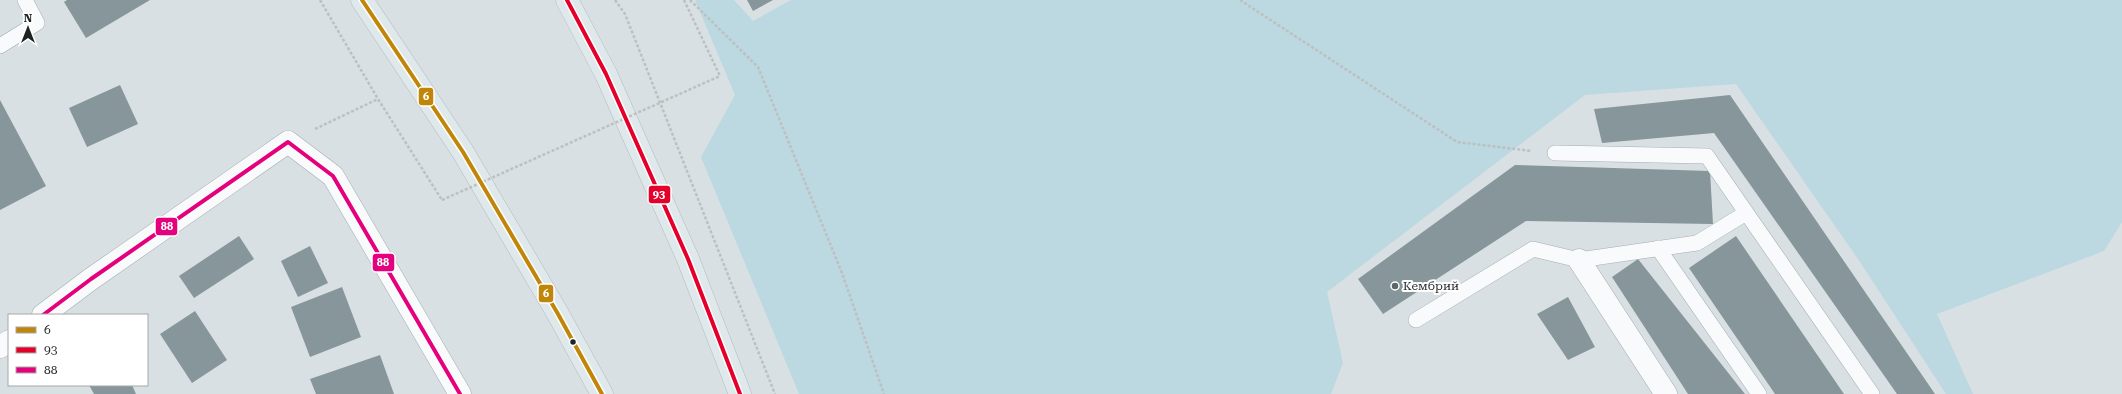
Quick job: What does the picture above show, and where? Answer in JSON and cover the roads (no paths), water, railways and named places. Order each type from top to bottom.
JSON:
[{"type":"main road","points":[[567,0],[606,74],[688,259],[740,394]]},
{"type":"main road","points":[[369,8],[463,152],[558,314],[602,394]]},
{"type":"street","points":[[44,314],[91,279],[288,142],[332,176],[460,394]]},
{"type":"street","points":[[1579,260],[1666,394]]},
{"type":"lane","points":[[0,46],[37,23],[25,0]]},
{"type":"lane","points":[[1554,153],[1706,156],[1872,394]]},
{"type":"lane","points":[[1416,320],[1533,249],[1579,260],[1698,242],[1746,213]]},
{"type":"lane","points":[[1658,248],[1759,394]]},
{"type":"place","name":"Кембрий","points":[[1395,286]]}]
